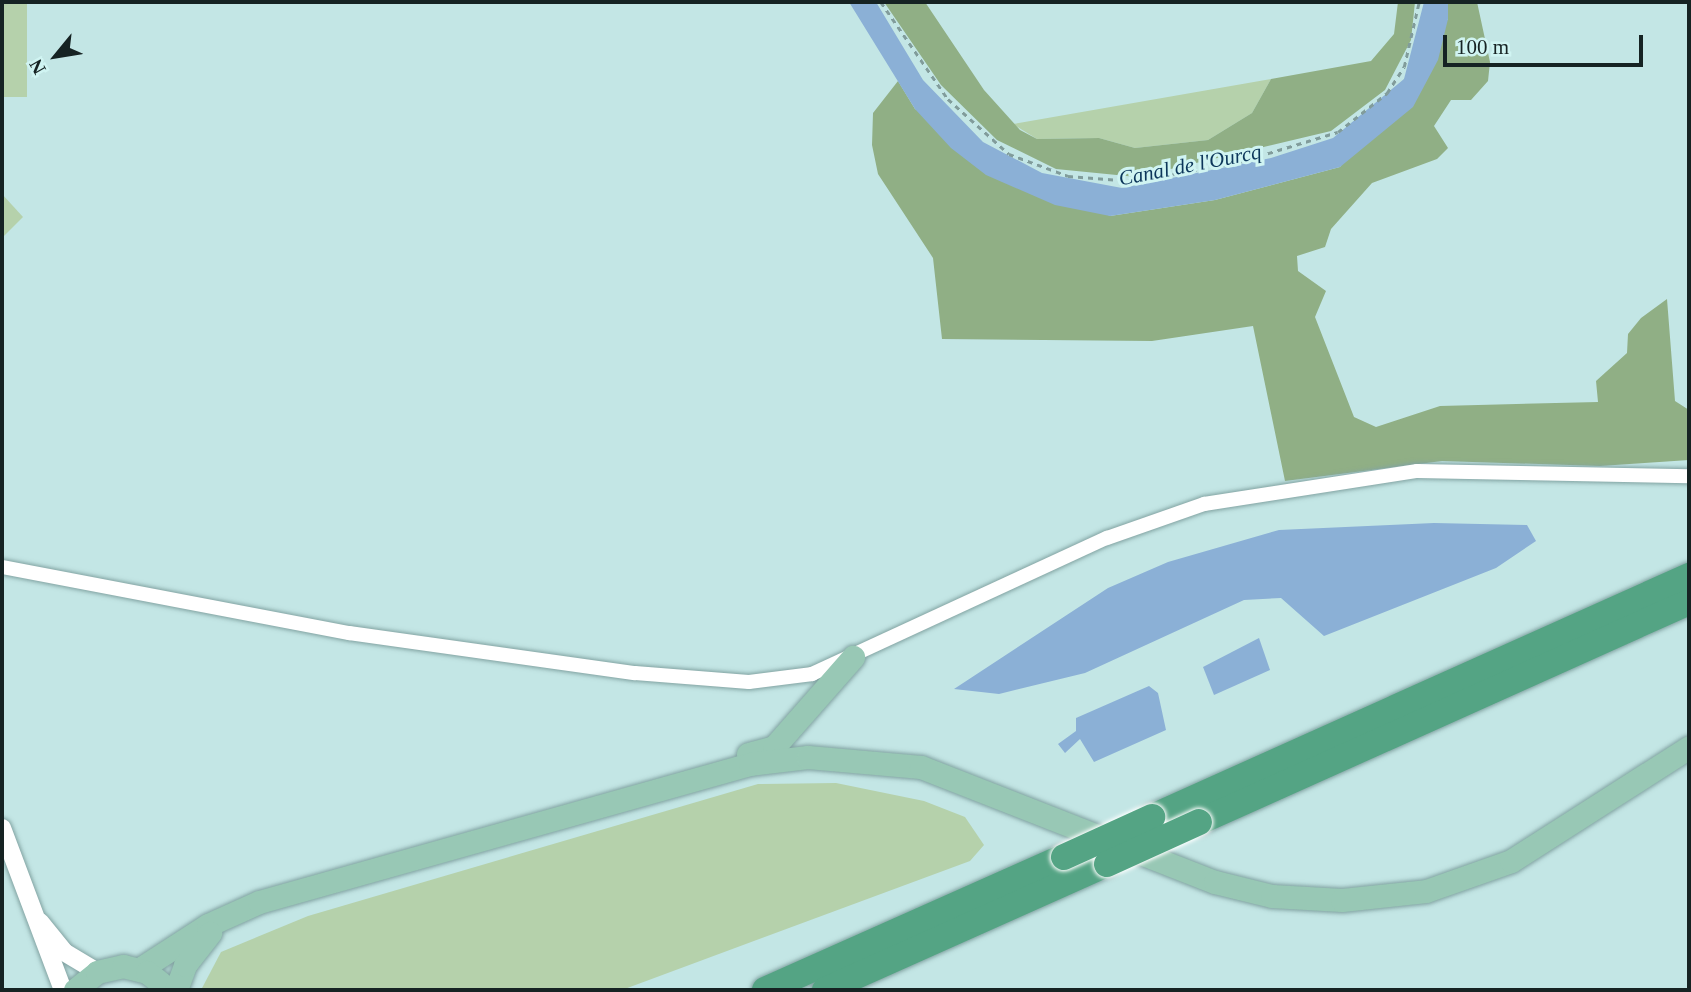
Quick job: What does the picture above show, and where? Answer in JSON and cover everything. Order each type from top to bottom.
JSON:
[{"type":"highway","points":[[764,990],[1689,576]]},
{"type":"highway","points":[[825,990],[1689,602]]},
{"type":"main road","points":[[75,990],[97,972],[140,969],[227,916],[527,826],[774,747],[853,657]]},
{"type":"main road","points":[[527,826],[750,764],[808,757],[867,760],[977,785],[1236,888],[1317,900],[1373,899],[1452,884],[1511,861],[1689,747]]},
{"type":"main road","points":[[176,990],[191,956],[227,916]]},
{"type":"main road","points":[[140,969],[169,990]]},
{"type":"street","points":[[2,567],[349,633],[715,682],[784,680],[853,657],[1107,538],[1204,504],[1417,471],[1689,476]]},
{"type":"street","points":[[2,828],[63,990]]},
{"type":"street","points":[[32,910],[64,952],[97,972]]},
{"type":"path","points":[[881,2],[948,99],[1009,154],[1068,176],[1133,181],[1265,155],[1338,132],[1387,93],[1404,66],[1419,2]]},
{"type":"path","points":[[956,990],[968,990]]},
{"type":"green space","points":[[2,2],[27,2],[27,97],[2,97]]},
{"type":"green space","points":[[884,2],[925,2],[984,90],[1020,130],[1037,139],[1099,138],[1135,148],[1208,140],[1252,113],[1271,79],[1371,61],[1394,34],[1398,2],[1415,2],[1411,40],[1385,90],[1331,131],[1137,177],[1056,169],[997,140],[941,85]]},
{"type":"green space","points":[[1448,2],[1477,2],[1490,62],[1488,81],[1471,100],[1451,100],[1434,126],[1448,148],[1437,159],[1372,183],[1331,229],[1325,247],[1297,256],[1298,271],[1326,291],[1315,317],[1354,417],[1376,427],[1440,406],[1598,402],[1596,381],[1627,353],[1628,334],[1641,318],[1667,299],[1675,401],[1689,410],[1689,460],[1600,466],[1442,461],[1285,481],[1253,326],[1152,341],[942,339],[933,258],[878,174],[872,145],[873,113],[898,81],[915,109],[1110,216],[1215,200],[1340,167],[1448,19]]},
{"type":"green space","points":[[1271,79],[1252,113],[1208,140],[1135,148],[1099,138],[1037,139],[1013,124]]},
{"type":"green space","points":[[2,194],[23,217],[2,238]]},
{"type":"green space","points":[[836,783],[924,801],[965,817],[984,845],[970,861],[622,990],[201,990],[221,952],[308,916],[758,784]]},
{"type":"water","points":[[849,2],[876,2],[923,80],[983,142],[1042,173],[1122,188],[1271,158],[1333,138],[1404,79],[1424,2],[1448,2],[1448,19],[1438,60],[1413,107],[1340,167],[1215,200],[1110,216],[1055,205],[986,175],[951,148],[915,109]]},
{"type":"water","points":[[1434,523],[1527,525],[1536,541],[1496,568],[1324,636],[1281,598],[1244,600],[1085,673],[999,694],[954,689],[1108,588],[1168,562],[1279,530]]},
{"type":"water","points":[[1259,638],[1270,670],[1214,695],[1203,667]]},
{"type":"water","points":[[1149,686],[1158,693],[1166,730],[1094,762],[1080,739],[1065,753],[1058,744],[1076,731],[1076,718]]},
{"type":"water label","name":"Canal de l'Ourcq","points":[[1190,165]]}]
